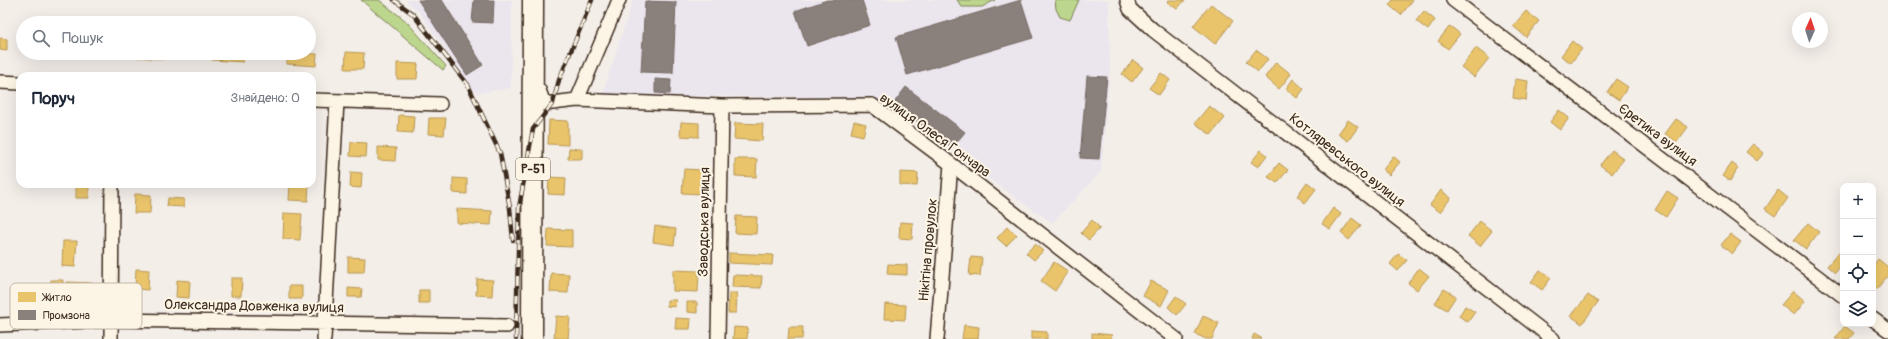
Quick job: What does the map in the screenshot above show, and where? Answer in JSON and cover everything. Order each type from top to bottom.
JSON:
[{"type":"main road","name":"Р-51","points":[[532,339],[533,0]]},
{"type":"street","points":[[577,100],[619,0]]},
{"type":"street","name":"Котляревського вулиця","points":[[1127,0],[1130,9],[1153,30],[1553,339]]},
{"type":"street","name":"Єретика вулиця","points":[[1453,0],[1840,294]]},
{"type":"street","points":[[0,82],[16,83]]},
{"type":"street","name":"вулиця Олеся Гончара","points":[[539,90],[544,104],[577,100],[722,106],[872,105],[951,164],[1176,339]]},
{"type":"street","points":[[316,100],[440,104]]},
{"type":"street","points":[[324,339],[337,101]]},
{"type":"street","name":"Заводська вулиця","points":[[718,339],[722,106]]},
{"type":"street","name":"Нікітіна провулок","points":[[937,339],[951,164]]},
{"type":"street","points":[[111,283],[112,188]]},
{"type":"street","name":"Олександра Довженка вулиця","points":[[142,321],[507,326]]},
{"type":"street","points":[[1876,321],[1888,330]]},
{"type":"street","name":"Олександра Довженка вулиця","points":[[0,325],[10,325]]},
{"type":"street","points":[[111,329],[112,339]]},
{"type":"shaded area","points":[[405,0],[512,0],[511,88],[476,93],[419,12]]},
{"type":"shaded area","points":[[633,0],[1109,0],[1110,68],[1101,172],[1052,223],[872,97],[602,96]]},
{"type":"green space","points":[[361,0],[379,0],[406,21],[446,66],[443,70]]},
{"type":"green space","points":[[957,0],[995,0],[982,7],[962,7]]},
{"type":"green space","points":[[1055,0],[1079,0],[1070,20],[1060,17],[1056,9]]},
{"type":"building: Житло","points":[[1169,0],[1185,0],[1177,9],[1167,2]]},
{"type":"building: Житло","points":[[1393,0],[1413,0],[1401,15],[1389,5]]},
{"type":"building: Житло","points":[[1211,4],[1233,21],[1215,44],[1193,26]]},
{"type":"building: Житло","points":[[1424,11],[1435,20],[1428,30],[1416,21]]},
{"type":"building: Житло","points":[[1526,11],[1539,21],[1526,37],[1513,26]]},
{"type":"building: Житло","points":[[1450,26],[1460,34],[1448,49],[1438,41]]},
{"type":"building: Житло","points":[[0,38],[7,39],[7,51],[0,50]]},
{"type":"building: Житло","points":[[1572,41],[1582,49],[1571,63],[1561,56]]},
{"type":"building: Житло","points":[[1476,48],[1489,58],[1474,77],[1461,67]]},
{"type":"building: Житло","points":[[1256,50],[1268,59],[1258,72],[1246,62]]},
{"type":"building: Житло","points":[[346,52],[364,53],[363,69],[345,69]]},
{"type":"building: Житло","points":[[317,54],[316,66],[287,64],[287,60],[316,60]]},
{"type":"building: Житло","points":[[212,60],[243,60],[243,62]]},
{"type":"building: Житло","points":[[1133,60],[1143,68],[1132,82],[1122,74]]},
{"type":"building: Житло","points":[[1276,62],[1291,74],[1279,89],[1265,77]]},
{"type":"building: Житло","points":[[397,63],[418,64],[417,79],[397,79]]},
{"type":"building: Житло","points":[[1161,73],[1170,80],[1159,95],[1149,88]]},
{"type":"building: Житло","points":[[1293,79],[1304,89],[1297,98],[1286,89]]},
{"type":"building: Житло","points":[[1515,79],[1528,81],[1526,100],[1513,98]]},
{"type":"building: Житло","points":[[1616,79],[1628,87],[1619,100],[1607,92]]},
{"type":"building: Житло","points":[[1209,106],[1225,118],[1211,135],[1195,123]]},
{"type":"building: Житло","points":[[1559,110],[1569,118],[1560,130],[1550,122]]},
{"type":"building: Житло","points":[[399,115],[414,116],[413,133],[398,132]]},
{"type":"building: Житло","points":[[429,118],[446,118],[444,135],[428,134]]},
{"type":"building: Житло","points":[[1676,119],[1688,127],[1677,142],[1665,134]]},
{"type":"building: Житло","points":[[549,120],[568,121],[568,145],[548,144]]},
{"type":"building: Житло","points":[[1348,120],[1358,127],[1348,141],[1338,134]]},
{"type":"building: Житло","points":[[854,121],[866,124],[863,136],[851,133]]},
{"type":"building: Житло","points":[[681,122],[699,123],[699,137],[680,136]]},
{"type":"building: Житло","points":[[735,123],[763,124],[762,141],[734,139]]},
{"type":"building: Житло","points":[[351,142],[367,143],[366,157],[350,156]]},
{"type":"building: Житло","points":[[1753,144],[1764,153],[1757,161],[1746,152]]},
{"type":"building: Житло","points":[[378,147],[396,148],[395,161],[378,160]]},
{"type":"building: Житло","points":[[569,148],[582,149],[582,159],[568,159]]},
{"type":"building: Житло","points":[[1261,150],[1267,155],[1258,167],[1251,162]]},
{"type":"building: Житло","points":[[1612,150],[1624,159],[1612,174],[1600,165]]},
{"type":"building: Житло","points":[[1393,156],[1400,162],[1389,175],[1383,170]]},
{"type":"building: Житло","points":[[735,159],[757,159],[756,177],[735,176]]},
{"type":"building: Житло","points":[[1279,163],[1288,170],[1277,183],[1268,177]]},
{"type":"building: Житло","points":[[1732,163],[1738,168],[1730,181],[1723,176]]},
{"type":"building: Житло","points":[[684,169],[703,170],[702,194],[682,193]]},
{"type":"building: Житло","points":[[351,172],[362,173],[361,188],[350,187]]},
{"type":"building: Житло","points":[[900,172],[918,173],[917,186],[900,185]]},
{"type":"building: Житло","points":[[549,177],[566,178],[565,195],[548,194]]},
{"type":"building: Житло","points":[[453,178],[467,179],[467,194],[453,193]]},
{"type":"building: Житло","points":[[1307,182],[1316,189],[1305,203],[1297,196]]},
{"type":"building: Житло","points":[[76,188],[89,188],[89,198],[76,198]]},
{"type":"building: Житло","points":[[290,188],[309,188],[308,201],[289,200]]},
{"type":"building: Житло","points":[[1441,190],[1451,198],[1440,212],[1430,205]]},
{"type":"building: Житло","points":[[1778,190],[1788,198],[1775,216],[1765,209]]},
{"type":"building: Житло","points":[[1667,191],[1678,198],[1666,217],[1655,210]]},
{"type":"building: Житло","points":[[135,194],[151,195],[150,213],[134,213]]},
{"type":"building: Житло","points":[[168,198],[184,199],[184,207],[167,206]]},
{"type":"building: Житло","points":[[1333,208],[1341,214],[1330,229],[1322,224]]},
{"type":"building: Житло","points":[[457,209],[492,211],[491,225],[457,223]]},
{"type":"building: Житло","points":[[284,213],[302,214],[300,240],[283,239]]},
{"type":"building: Житло","points":[[736,216],[757,217],[756,234],[735,233]]},
{"type":"building: Житло","points":[[1352,218],[1361,225],[1349,240],[1341,233]]},
{"type":"building: Житло","points":[[1092,220],[1100,228],[1089,240],[1081,233]]},
{"type":"building: Житло","points":[[1480,221],[1492,231],[1480,246],[1468,236]]},
{"type":"building: Житло","points":[[900,222],[913,223],[912,239],[899,238]]},
{"type":"building: Житло","points":[[1808,223],[1819,232],[1806,249],[1794,240]]},
{"type":"building: Житло","points":[[655,226],[676,229],[674,245],[653,242]]},
{"type":"building: Житло","points":[[1007,227],[1017,235],[1006,246],[997,238]]},
{"type":"building: Житло","points":[[548,229],[572,230],[572,247],[547,246]]},
{"type":"building: Житло","points":[[1730,234],[1741,242],[1732,254],[1721,245]]},
{"type":"building: Житло","points":[[63,241],[77,241],[75,267],[62,266]]},
{"type":"building: Житло","points":[[1035,244],[1043,251],[1034,260],[1026,253]]},
{"type":"building: Житло","points":[[1840,251],[1840,267],[1835,273],[1827,266]]},
{"type":"building: Житло","points":[[729,253],[773,255],[772,265],[729,263]]},
{"type":"building: Житло","points":[[1398,254],[1407,260],[1398,271],[1390,264]]},
{"type":"building: Житло","points":[[348,257],[365,258],[364,272],[348,272]]},
{"type":"building: Житло","points":[[971,257],[982,258],[980,276],[969,275]]},
{"type":"building: Житло","points":[[1878,259],[1888,267],[1888,275],[1876,290],[1876,262]]},
{"type":"building: Житло","points":[[1054,262],[1068,271],[1055,291],[1041,281]]},
{"type":"building: Житло","points":[[888,264],[907,265],[907,275],[887,274]]},
{"type":"building: Житло","points":[[1419,268],[1429,276],[1417,290],[1408,283]]},
{"type":"building: Житло","points":[[136,269],[149,270],[148,290],[142,290],[142,283],[135,283]]},
{"type":"building: Житло","points":[[673,270],[699,271],[698,292],[673,291]]},
{"type":"building: Житло","points":[[1540,270],[1551,278],[1542,290],[1531,282]]},
{"type":"building: Житло","points":[[551,273],[569,274],[568,293],[550,292]]},
{"type":"building: Житло","points":[[733,275],[762,276],[761,288],[732,287]]},
{"type":"building: Житло","points":[[231,278],[242,278],[241,296],[231,296]]},
{"type":"building: Житло","points":[[477,279],[493,280],[492,296],[476,295]]},
{"type":"building: Житло","points":[[51,280],[63,280],[63,283],[51,283]]},
{"type":"building: Житло","points":[[177,280],[190,281],[189,298],[176,297]]},
{"type":"building: Житло","points":[[1151,281],[1169,290],[1161,306],[1143,296]]},
{"type":"building: Житло","points":[[67,282],[92,283],[67,283]]},
{"type":"building: Житло","points":[[289,286],[302,286],[302,299],[289,299]]},
{"type":"building: Житло","points":[[348,288],[362,289],[361,297],[348,297]]},
{"type":"building: Житло","points":[[1444,289],[1456,296],[1447,310],[1435,303]]},
{"type":"building: Житло","points":[[419,290],[429,290],[429,303],[419,303]]},
{"type":"building: Житло","points":[[1793,291],[1805,301],[1794,315],[1781,305]]},
{"type":"building: Житло","points":[[729,293],[737,293],[736,313],[728,313]]},
{"type":"building: Житло","points":[[1588,295],[1598,302],[1582,324],[1571,316]]},
{"type":"building: Житло","points":[[1176,296],[1186,304],[1177,315],[1168,307]]},
{"type":"building: Житло","points":[[667,300],[676,300],[675,307],[667,306]]},
{"type":"building: Житло","points":[[687,302],[697,302],[697,313],[687,312]]},
{"type":"building: Житло","points":[[885,304],[906,305],[905,320],[884,319]]},
{"type":"building: Житло","points":[[1465,306],[1475,312],[1468,322],[1459,316]]},
{"type":"building: Житло","points":[[556,316],[570,317],[568,339],[554,338]]},
{"type":"building: Житло","points":[[1203,316],[1219,323],[1212,339],[1206,339],[1195,334]]},
{"type":"building: Житло","points":[[676,318],[691,319],[690,329],[675,329]]},
{"type":"building: Житло","points":[[964,325],[979,327],[978,339],[962,339]]},
{"type":"building: Житло","points":[[734,327],[748,328],[747,339],[733,339]]},
{"type":"building: Житло","points":[[789,327],[803,327],[802,339],[788,339]]},
{"type":"building: Житло","points":[[1844,327],[1854,333],[1849,339],[1835,339]]},
{"type":"building: Житло","points":[[1031,331],[1047,332],[1047,339],[1031,339]]},
{"type":"building: Житло","points":[[1092,333],[1112,335],[1111,339],[1092,339]]},
{"type":"building: Житло","points":[[1254,334],[1261,338],[1252,339]]},
{"type":"building: Промзона","points":[[418,0],[442,0],[483,65],[467,75]]},
{"type":"building: Промзона","points":[[474,0],[494,0],[493,23],[472,22]]},
{"type":"building: Промзона","points":[[827,0],[862,0],[870,25],[807,46],[795,11]]},
{"type":"building: Промзона","points":[[1021,0],[1033,38],[907,75],[896,37]]},
{"type":"building: Промзона","points":[[645,1],[676,2],[673,73],[641,72]]},
{"type":"building: Промзона","points":[[1087,76],[1107,77],[1099,159],[1080,158]]},
{"type":"building: Промзона","points":[[655,79],[671,80],[670,94],[655,93]]},
{"type":"building: Промзона","points":[[906,87],[965,132],[952,148],[893,104]]},
{"type":"railway","points":[[394,0],[413,14],[468,85],[500,153],[510,208],[513,240]]},
{"type":"railway","points":[[516,339],[519,208],[533,129],[553,103],[559,80],[592,0]]}]
